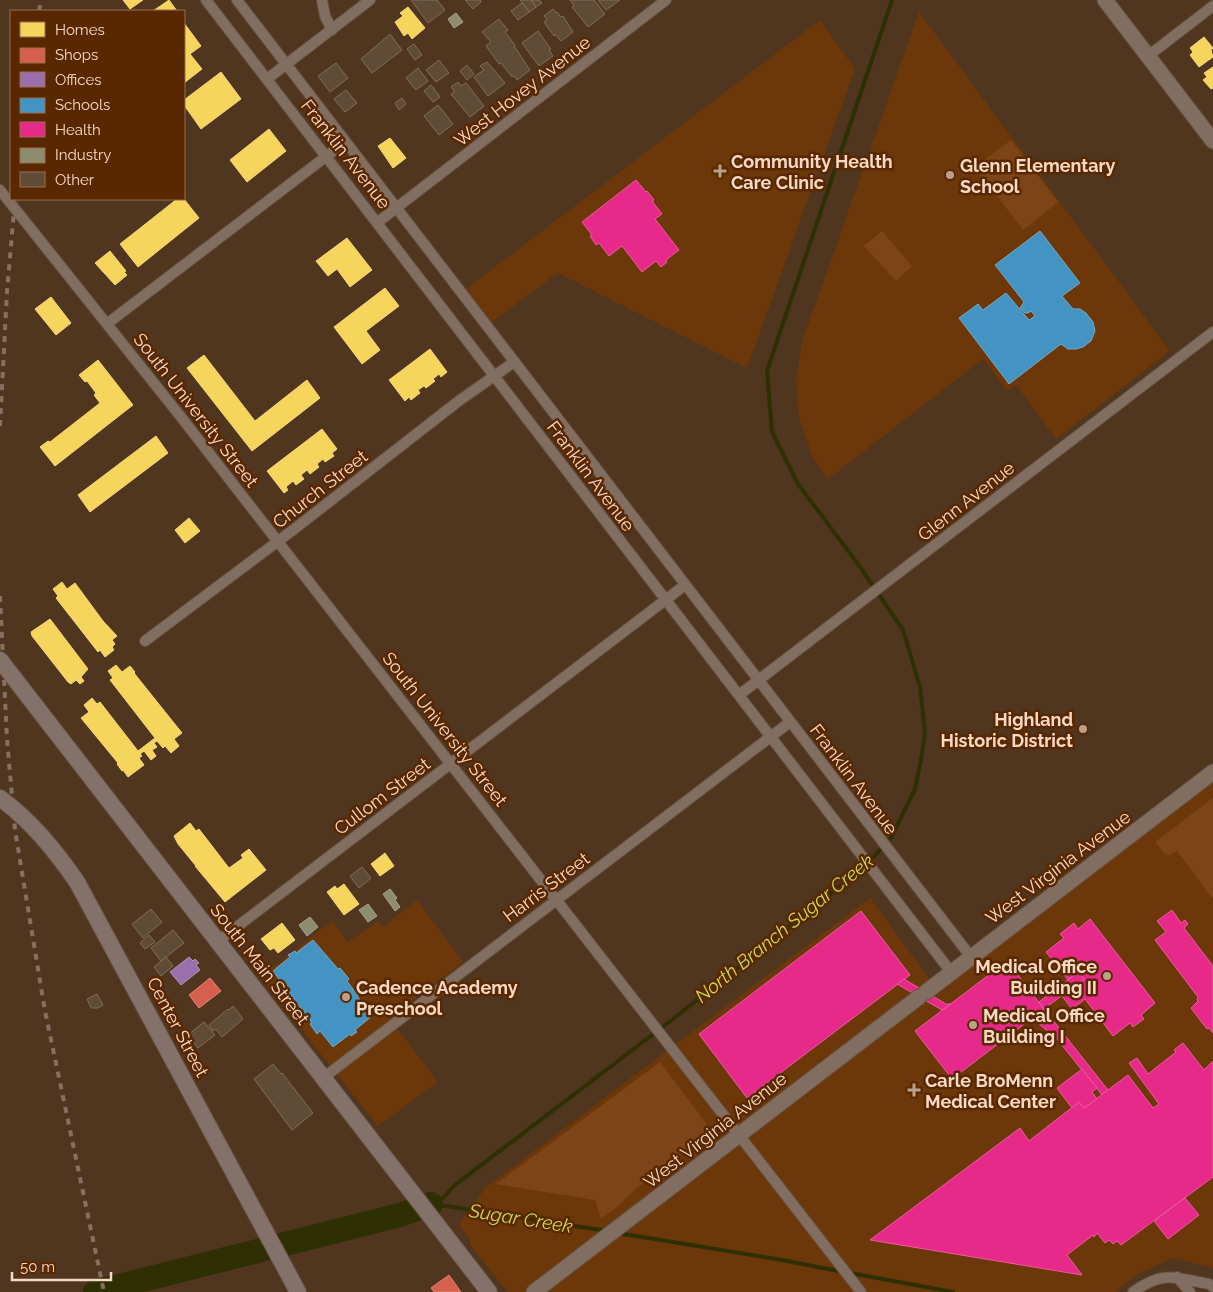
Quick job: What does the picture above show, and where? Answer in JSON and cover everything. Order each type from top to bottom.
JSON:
[{"type":"main road","name":"South Main Street","points":[[0,660],[489,1292]]},
{"type":"main road","name":"Center Street","points":[[0,798],[46,839],[77,882],[298,1292]]},
{"type":"street","name":"Franklin Avenue","points":[[206,0],[951,972]]},
{"type":"street","name":"Franklin Avenue","points":[[237,0],[971,957]]},
{"type":"street","points":[[322,0],[325,16],[332,30]]},
{"type":"street","points":[[267,79],[370,0]]},
{"type":"street","name":"West Hovey Avenue","points":[[378,222],[666,0]]},
{"type":"street","points":[[1105,0],[1213,141]]},
{"type":"street","points":[[1148,56],[1213,6]]},
{"type":"street","points":[[108,323],[327,158],[345,142]]},
{"type":"street","name":"South University Street","points":[[0,190],[108,323],[860,1290]]},
{"type":"street","name":"Glenn Avenue","points":[[739,695],[1213,332]]},
{"type":"street","name":"Church Street","points":[[145,641],[278,542],[494,375],[514,362]]},
{"type":"street","name":"Cullom Street","points":[[218,942],[685,585]]},
{"type":"street","name":"Harris Street","points":[[322,1078],[790,722]]},
{"type":"street","name":"West Virginia Avenue","points":[[534,1292],[1213,772]]},
{"type":"street","points":[[1134,1292],[1149,1281],[1162,1277],[1177,1277],[1211,1286]]},
{"type":"street","points":[[1177,1277],[1188,1290]]},
{"type":"shaded area","name":"Glenn Elementary School","points":[[919,12],[1170,351],[1056,439],[1016,385],[1007,391],[983,359],[828,479],[814,460],[799,418],[796,380],[803,339]]},
{"type":"shaded area","name":"Community Health Care Clinic","points":[[820,20],[855,69],[747,368],[558,273],[492,322],[466,289]]},
{"type":"shaded area","points":[[1011,140],[1058,202],[1023,230],[975,167]]},
{"type":"shaded area","points":[[882,231],[912,266],[896,281],[864,246]]},
{"type":"shaded area","name":"Carle BroMenn Medical Center","points":[[1213,781],[1213,1268],[1173,1258],[1138,1274],[1115,1292],[508,1292],[471,1246],[469,1239],[459,1224],[486,1187],[870,898],[939,992]]},
{"type":"shaded area","points":[[1213,798],[1212,898],[1177,851],[1166,855],[1155,842]]},
{"type":"shaded area","name":"Cadence Academy Preschool","points":[[417,900],[463,962],[389,1018],[438,1082],[378,1126],[260,977],[332,921],[348,942],[378,921],[383,927]]},
{"type":"shaded area","points":[[660,1062],[712,1131],[634,1190],[616,1208],[601,1219],[595,1200],[496,1184]]},
{"type":"building: Homes","points":[[123,0],[143,0],[130,9]]},
{"type":"building: Homes","points":[[169,0],[176,10],[154,10]]},
{"type":"building: Homes","points":[[408,7],[425,28],[412,39],[408,33],[404,36],[395,22],[403,16],[400,13]]},
{"type":"building: Homes","points":[[185,24],[201,46],[190,54],[202,69],[185,82]]},
{"type":"building: Homes","points":[[1204,37],[1213,48],[1211,50],[1213,57],[1199,67],[1190,55],[1193,52],[1190,48]]},
{"type":"building: Homes","points":[[1213,67],[1213,88],[1211,89],[1203,80],[1207,77],[1204,73]]},
{"type":"building: Homes","points":[[221,72],[241,99],[201,129],[185,106],[185,99]]},
{"type":"building: Homes","points":[[269,129],[286,151],[247,182],[230,160]]},
{"type":"building: Homes","points":[[390,138],[406,158],[393,168],[378,146]]},
{"type":"building: Homes","points":[[176,200],[185,200],[199,218],[138,267],[120,244]]},
{"type":"building: Homes","points":[[347,238],[372,270],[350,287],[337,269],[328,276],[316,261]]},
{"type":"building: Homes","points":[[110,251],[127,275],[115,285],[95,263]]},
{"type":"building: Homes","points":[[385,288],[399,306],[366,331],[380,350],[362,364],[334,327]]},
{"type":"building: Homes","points":[[51,297],[71,323],[56,335],[35,309]]},
{"type":"building: Homes","points":[[430,349],[447,372],[441,377],[439,374],[433,379],[435,381],[426,388],[424,386],[418,390],[420,393],[411,400],[409,397],[405,401],[389,380]]},
{"type":"building: Homes","points":[[204,355],[255,421],[307,380],[320,398],[252,451],[187,368]]},
{"type":"building: Homes","points":[[98,360],[133,405],[55,466],[40,447],[48,441],[50,442],[100,403],[94,395],[96,393],[87,381],[85,382],[79,375]]},
{"type":"building: Homes","points":[[322,429],[337,449],[332,453],[334,456],[325,462],[323,459],[317,464],[319,467],[310,474],[307,470],[301,475],[304,479],[296,485],[293,481],[286,487],[288,490],[284,493],[267,471]]},
{"type":"building: Homes","points":[[156,436],[168,453],[90,512],[78,495]]},
{"type":"building: Homes","points":[[189,518],[200,531],[185,543],[175,530]]},
{"type":"building: Homes","points":[[62,582],[67,589],[75,583],[103,621],[117,636],[112,640],[115,644],[112,647],[114,650],[105,657],[100,650],[98,652],[56,598],[58,596],[53,589]]},
{"type":"building: Homes","points":[[50,619],[88,669],[81,677],[84,681],[80,684],[76,680],[71,684],[68,682],[32,636],[31,632]]},
{"type":"building: Homes","points":[[116,665],[122,672],[130,666],[182,733],[174,739],[179,746],[171,753],[157,741],[154,743],[157,747],[152,750],[156,756],[151,760],[144,751],[140,754],[142,756],[139,758],[144,765],[128,777],[81,718],[89,712],[84,705],[92,698],[97,704],[100,702],[138,751],[155,738],[110,680],[113,678],[108,671]]},
{"type":"building: Homes","points":[[190,823],[196,831],[199,829],[229,868],[243,858],[241,855],[249,849],[266,870],[225,902],[178,844],[174,836]]},
{"type":"building: Homes","points":[[385,853],[394,866],[380,876],[371,864]]},
{"type":"building: Homes","points":[[344,884],[359,904],[344,915],[327,892],[335,886],[337,889]]},
{"type":"building: Homes","points":[[282,923],[295,940],[278,953],[274,948],[270,950],[261,939]]},
{"type":"building: Shops","points":[[210,978],[221,991],[199,1008],[189,995]]},
{"type":"building: Shops","points":[[449,1275],[461,1292],[434,1292],[431,1288]]},
{"type":"building: Offices","points":[[189,957],[199,963],[196,965],[200,970],[181,985],[170,972]]},
{"type":"building: Schools","points":[[1040,231],[1080,283],[1062,296],[1073,309],[1080,309],[1086,313],[1093,322],[1095,331],[1091,341],[1083,347],[1068,349],[1061,344],[1009,384],[959,318],[978,304],[983,310],[1006,293],[1029,320],[1035,316],[1031,311],[1025,313],[1020,308],[1024,302],[995,265]]},
{"type":"building: Schools","points":[[313,940],[349,979],[347,981],[372,1016],[355,1030],[357,1032],[351,1036],[350,1034],[333,1047],[320,1031],[317,1034],[310,1024],[312,1023],[273,971],[290,957],[288,955],[295,951],[296,953]]},
{"type":"building: Health","points":[[636,180],[654,200],[652,201],[662,214],[655,219],[679,250],[666,260],[667,262],[661,267],[656,261],[642,272],[622,246],[609,256],[599,243],[596,245],[590,236],[592,235],[582,222]]},
{"type":"building: Health","points":[[1172,910],[1181,923],[1185,920],[1188,924],[1184,928],[1213,966],[1213,1033],[1209,1028],[1207,1029],[1191,1008],[1198,1001],[1198,997],[1155,940],[1166,932],[1157,921]]},
{"type":"building: Health","points":[[861,911],[910,975],[747,1098],[699,1034]]},
{"type":"building: Health","name":"Medical Office Building II","points":[[1090,919],[1155,1003],[1141,1015],[1144,1019],[1133,1027],[1130,1023],[1113,1036],[1085,999],[1072,1009],[1062,996],[1084,979],[1078,972],[1068,980],[1046,952],[1064,938],[1060,934],[1074,923],[1078,929]]},
{"type":"building: Health","name":"Medical Office Building I","points":[[1007,961],[1044,1009],[952,1079],[915,1031]]},
{"type":"building: Health","points":[[1078,972],[1084,979],[1044,1009],[1039,1002]]},
{"type":"building: Health","points":[[904,979],[946,1004],[951,1004],[942,1010],[897,984]]},
{"type":"building: Health","points":[[1044,1009],[1108,1090],[1102,1095],[1057,1039],[1032,1018]]},
{"type":"building: Health","name":"Carle BroMenn Medical Center","points":[[1183,1043],[1204,1070],[1213,1061],[1213,1177],[1121,1245],[1117,1241],[1113,1244],[1109,1240],[1105,1243],[1097,1233],[1094,1237],[1093,1235],[1067,1255],[1082,1275],[870,1240],[1020,1128],[1029,1141],[1079,1102],[1084,1108],[1128,1075],[1153,1108],[1159,1104],[1129,1063],[1137,1058],[1148,1074],[1176,1052],[1174,1050]]},
{"type":"building: Health","points":[[1082,1069],[1097,1088],[1092,1092],[1097,1099],[1084,1108],[1079,1102],[1072,1108],[1057,1088]]},
{"type":"building: Health","points":[[1185,1198],[1199,1215],[1168,1239],[1154,1221]]},
{"type":"building: Industry","points":[[456,13],[463,22],[454,28],[448,19]]},
{"type":"building: Industry","points":[[390,889],[397,898],[395,900],[400,907],[395,911],[383,894]]},
{"type":"building: Industry","points":[[368,904],[377,916],[368,922],[359,910]]},
{"type":"building: Industry","points":[[310,917],[318,927],[307,936],[299,925]]},
{"type":"building: Other","points":[[411,0],[437,0],[445,10],[428,23]]},
{"type":"building: Other","points":[[465,0],[480,0],[481,2],[473,9]]},
{"type":"building: Other","points":[[520,0],[531,0],[536,7],[530,12]]},
{"type":"building: Other","points":[[531,0],[539,0],[542,3],[536,7]]},
{"type":"building: Other","points":[[570,0],[594,0],[605,14],[588,27],[572,7],[574,5]]},
{"type":"building: Other","points":[[598,0],[620,0],[606,10]]},
{"type":"building: Other","points":[[522,3],[529,12],[518,20],[511,11]]},
{"type":"building: Other","points":[[553,9],[561,17],[563,16],[573,32],[561,41],[555,34],[554,36],[544,22],[547,20],[544,16]]},
{"type":"building: Other","points":[[499,19],[508,30],[505,32],[530,70],[517,80],[514,76],[512,77],[501,63],[499,64],[486,46],[491,42],[482,32]]},
{"type":"building: Other","points":[[538,31],[551,49],[549,50],[553,56],[539,66],[522,43]]},
{"type":"building: Other","points":[[390,34],[402,50],[372,73],[361,59]]},
{"type":"building: Other","points":[[414,44],[422,55],[415,60],[407,49]]},
{"type":"building: Other","points":[[439,60],[449,73],[436,82],[426,70]]},
{"type":"building: Other","points":[[487,62],[505,83],[488,96],[474,77],[484,70],[480,66]]},
{"type":"building: Other","points":[[336,63],[348,78],[330,92],[318,76]]},
{"type":"building: Other","points":[[467,65],[474,74],[467,80],[460,71]]},
{"type":"building: Other","points":[[418,68],[428,81],[416,90],[406,78]]},
{"type":"building: Other","points":[[458,82],[461,86],[466,83],[484,106],[470,117],[451,94],[455,92],[451,87]]},
{"type":"building: Other","points":[[431,85],[440,97],[433,102],[424,91]]},
{"type":"building: Other","points":[[346,90],[357,103],[345,112],[334,99]]},
{"type":"building: Other","points":[[402,98],[406,104],[399,110],[395,103]]},
{"type":"building: Other","points":[[438,105],[453,124],[439,135],[424,116]]},
{"type":"building: Other","points":[[362,867],[371,878],[359,888],[350,876]]},
{"type":"building: Other","points":[[151,909],[162,922],[143,938],[132,924]]},
{"type":"building: Other","points":[[173,930],[184,943],[161,961],[151,948]]},
{"type":"building: Other","points":[[149,935],[155,942],[145,949],[140,943]]},
{"type":"building: Other","points":[[166,957],[173,966],[161,976],[154,967]]},
{"type":"building: Other","points":[[97,994],[103,1005],[98,1008],[91,1008],[87,999]]},
{"type":"building: Other","points":[[233,1006],[243,1019],[222,1037],[216,1029],[213,1031],[209,1025]]},
{"type":"building: Other","points":[[204,1022],[215,1035],[198,1048],[188,1035]]},
{"type":"building: Other","points":[[273,1064],[313,1113],[292,1130],[254,1079]]},
{"type":"waterway","name":"North Branch Sugar Creek","points":[[431,1204],[444,1197],[455,1185],[673,1019],[864,867],[891,838],[915,789],[925,732],[920,687],[903,630],[858,564],[798,484],[772,432],[767,371],[892,0]]},
{"type":"waterway","name":"Sugar Creek","points":[[95,1292],[400,1215],[431,1204]]},
{"type":"waterway","name":"Sugar Creek","points":[[433,1204],[607,1231]]},
{"type":"waterway","name":"Sugar Creek","points":[[618,1233],[843,1272]]},
{"type":"waterway","name":"Sugar Creek","points":[[850,1273],[953,1292]]},
{"type":"railway","points":[[39,10],[41,0]]},
{"type":"railway","points":[[0,426],[7,292],[15,200]]},
{"type":"railway","points":[[0,596],[7,739],[15,830],[45,1011],[104,1292]]},
{"type":"place","name":"Community Health Care Clinic","points":[[720,171]]},
{"type":"place","name":"Glenn Elementary School","points":[[950,175]]},
{"type":"place","name":"Highland Historic District","points":[[1083,729]]},
{"type":"place","name":"Medical Office Building II","points":[[1107,976]]},
{"type":"place","name":"Cadence Academy Preschool","points":[[346,997]]},
{"type":"place","name":"Medical Office Building I","points":[[973,1025]]},
{"type":"place","name":"Carle BroMenn Medical Center","points":[[914,1090]]}]
